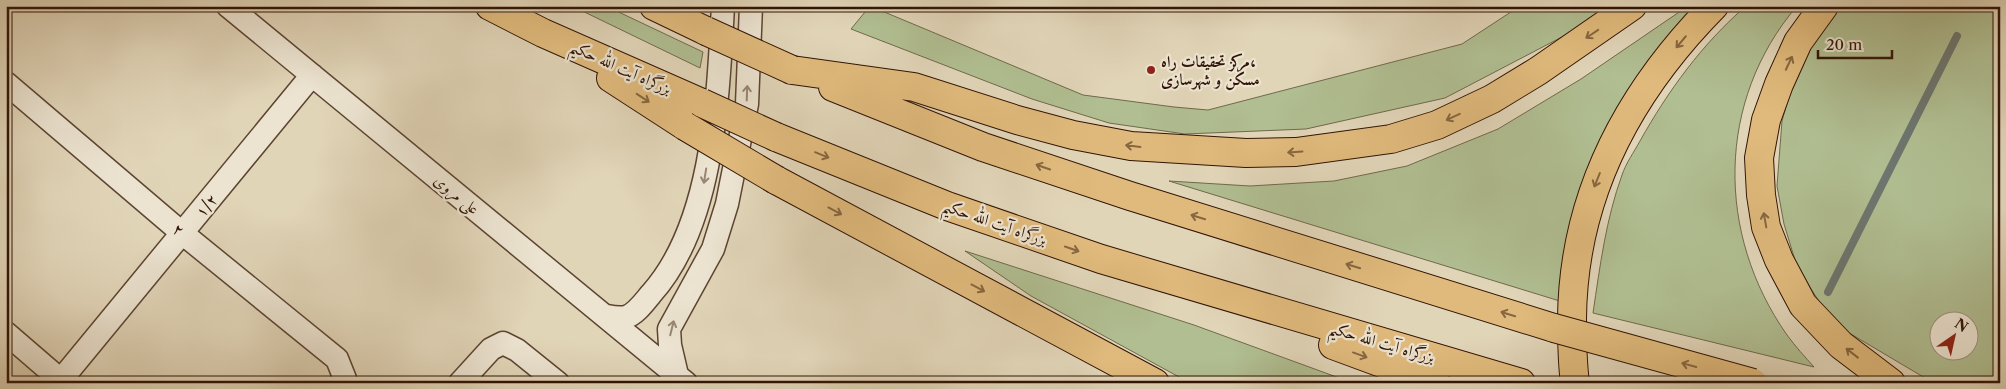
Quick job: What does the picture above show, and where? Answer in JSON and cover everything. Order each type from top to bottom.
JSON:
[{"type":"highway","name":"بزرگراه آیت الله حکیم","points":[[490,6],[543,33],[776,137],[947,206],[1101,259],[1521,383]]},
{"type":"highway","points":[[654,6],[792,70],[992,150],[1130,196],[1554,328],[1753,383]]},
{"type":"highway","points":[[792,70],[914,87],[1074,135],[1131,146],[1246,153],[1296,152],[1391,139],[1437,125],[1500,94],[1632,6]]},
{"type":"highway","points":[[1575,383],[1572,361],[1572,302],[1579,244],[1594,188],[1618,133],[1641,95],[1665,61],[1714,6]]},
{"type":"highway","points":[[1824,6],[1798,42],[1779,84],[1766,120],[1760,158],[1761,196],[1766,227],[1779,260],[1803,305],[1841,345],[1891,383]]},
{"type":"highway","points":[[543,33],[685,126],[776,180],[1155,383]]},
{"type":"highway","points":[[1101,259],[1436,383]]},
{"type":"street","name":"علی مروی","points":[[228,6],[682,379]]},
{"type":"street","points":[[607,316],[626,317],[638,308],[669,271],[682,247],[702,192],[719,89],[723,6]]},
{"type":"street","points":[[682,379],[670,345],[670,329],[713,249],[727,204],[747,104],[751,6]]},
{"type":"street","name":"۱/۲","points":[[62,382],[182,232],[312,75]]},
{"type":"street","name":"۲","points":[[6,83],[182,232],[337,359],[344,381]]},
{"type":"street","points":[[6,333],[62,382]]},
{"type":"street","points":[[460,383],[491,349],[503,344],[517,350],[558,383]]},
{"type":"green space","points":[[572,6],[606,6],[703,52],[700,68]]},
{"type":"green space","points":[[870,6],[1083,95],[1208,110],[1462,44],[1520,6],[1609,6],[1581,27],[1445,98],[1306,129],[1185,134],[1109,123],[1032,99],[851,29]]},
{"type":"green space","points":[[1688,6],[1700,6],[1659,54],[1563,302],[1169,181],[1250,186],[1334,181],[1407,166],[1498,129],[1581,79]]},
{"type":"green space","points":[[1746,6],[1797,6],[1770,43],[1751,83],[1740,125],[1735,168],[1738,212],[1747,254],[1764,296],[1787,335],[1814,367],[1593,313],[1608,226],[1616,192],[1626,166],[1674,86],[1715,36]]},
{"type":"green space","points":[[1840,6],[2000,6],[2000,383],[1936,383],[1925,378],[1834,324],[1811,289],[1795,260],[1784,224],[1777,186],[1782,121],[1792,86],[1819,31]]},
{"type":"green space","points":[[965,251],[1194,325],[1353,383],[1190,383],[1031,296]]},
{"type":"waterway","points":[[1828,292],[1957,36]]},
{"type":"place","name":"مرکز تحقیقات راه، مسکن و شهرسازی","points":[[1151,70]]}]
